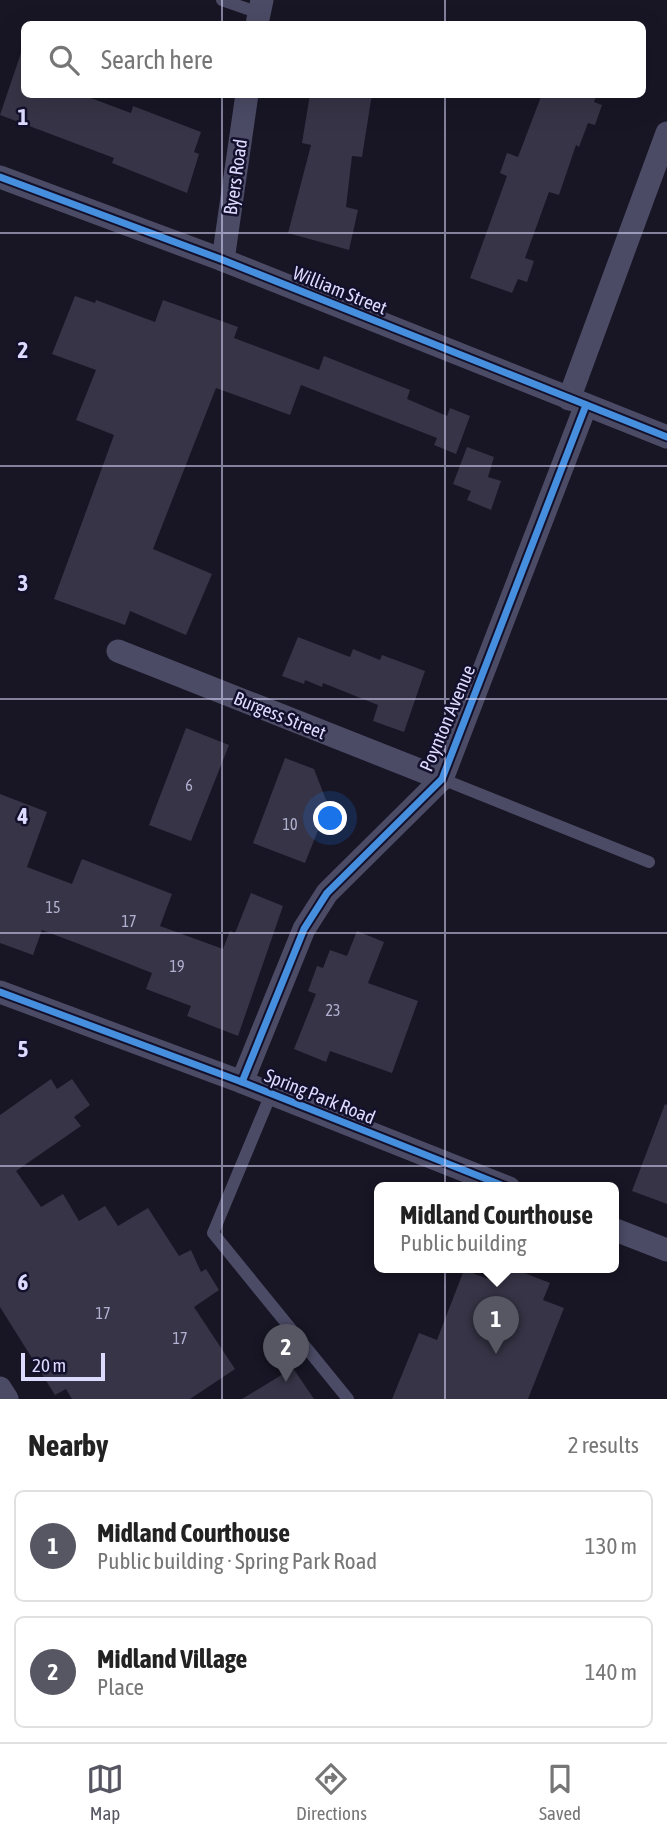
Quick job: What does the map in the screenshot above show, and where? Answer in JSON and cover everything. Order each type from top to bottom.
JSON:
[{"type":"street","name":"Byers Road","points":[[223,260],[246,98]]},
{"type":"street","name":"Poynton Avenue","points":[[242,1082],[304,929],[327,893],[442,779],[577,402],[667,133]]},
{"type":"street","name":"William Street","points":[[0,177],[223,260],[667,437]]},
{"type":"street","name":"Burgess Street","points":[[118,651],[442,779]]},
{"type":"street","name":"Spring Park Road","points":[[0,992],[242,1082],[494,1182]]},
{"type":"street","points":[[619,1231],[667,1250]]},
{"type":"street","points":[[0,1388],[7,1399]]},
{"type":"lane","points":[[222,0],[259,13]]},
{"type":"lane","points":[[442,779],[649,862]]},
{"type":"lane","points":[[271,1094],[213,1233],[348,1399]]},
{"type":"building","points":[[21,53],[21,98],[91,98],[131,113],[133,106],[201,132],[194,152],[199,154],[187,193],[112,163],[114,158],[0,115]]},
{"type":"building","points":[[309,98],[371,98],[362,157],[352,156],[346,207],[358,210],[349,250],[288,233],[311,145],[302,143]]},
{"type":"building","points":[[540,98],[596,98],[594,102],[602,105],[595,125],[588,123],[579,147],[576,145],[559,195],[549,192],[525,258],[534,261],[527,282],[518,279],[512,293],[470,278],[507,176],[500,173],[507,153],[518,157]]},
{"type":"building","points":[[75,296],[95,303],[96,300],[155,322],[163,300],[238,327],[234,338],[319,370],[324,356],[410,390],[407,399],[447,416],[450,408],[470,416],[456,454],[434,445],[437,438],[301,385],[290,415],[216,388],[153,549],[212,574],[186,635],[130,611],[125,625],[54,599],[114,435],[76,420],[96,370],[52,354]]},
{"type":"building","points":[[467,447],[494,457],[488,477],[501,481],[491,510],[467,500],[471,491],[453,484]]},
{"type":"building","points":[[298,637],[350,657],[353,649],[380,660],[382,655],[425,671],[404,732],[373,721],[378,705],[323,683],[322,687],[305,680],[304,684],[282,676]]},
{"type":"building","points":[[186,728],[229,745],[191,841],[149,825]]},
{"type":"building","points":[[285,758],[314,769],[328,805],[305,863],[253,843]]},
{"type":"building","points":[[0,794],[47,812],[27,867],[72,884],[82,859],[172,894],[160,926],[223,949],[230,931],[235,933],[251,893],[283,906],[238,1036],[187,1016],[191,1006],[146,989],[152,973],[79,944],[42,930],[33,955],[0,943]]},
{"type":"building","points":[[357,931],[384,942],[368,983],[418,1001],[392,1073],[330,1051],[326,1062],[294,1049],[316,994],[308,991],[317,966],[323,968],[330,950],[347,956]]},
{"type":"building","points":[[51,1079],[57,1089],[72,1079],[90,1105],[74,1117],[81,1126],[16,1171],[41,1207],[63,1194],[79,1221],[105,1206],[118,1226],[148,1208],[179,1256],[191,1250],[201,1272],[206,1269],[219,1290],[194,1307],[235,1369],[190,1399],[72,1399],[66,1389],[55,1395],[0,1307],[0,1115]]},
{"type":"building","points":[[665,1104],[667,1105],[667,1204],[632,1191]]},
{"type":"building","points":[[463,1273],[472,1273],[491,1280],[494,1273],[525,1273],[550,1283],[543,1300],[564,1308],[528,1399],[392,1399],[419,1333],[437,1340]]},
{"type":"building","points":[[293,1368],[314,1399],[242,1399]]},
{"type":"cycle path","points":[[0,177],[223,260],[667,437]]},
{"type":"cycle path","points":[[242,1082],[304,929],[327,893],[442,779],[586,405]]},
{"type":"cycle path","points":[[0,992],[242,1082],[494,1182]]},
{"type":"place","name":"Midland Courthouse","points":[[496,1354]]},
{"type":"place","name":"Midland Village","points":[[286,1382]]}]
